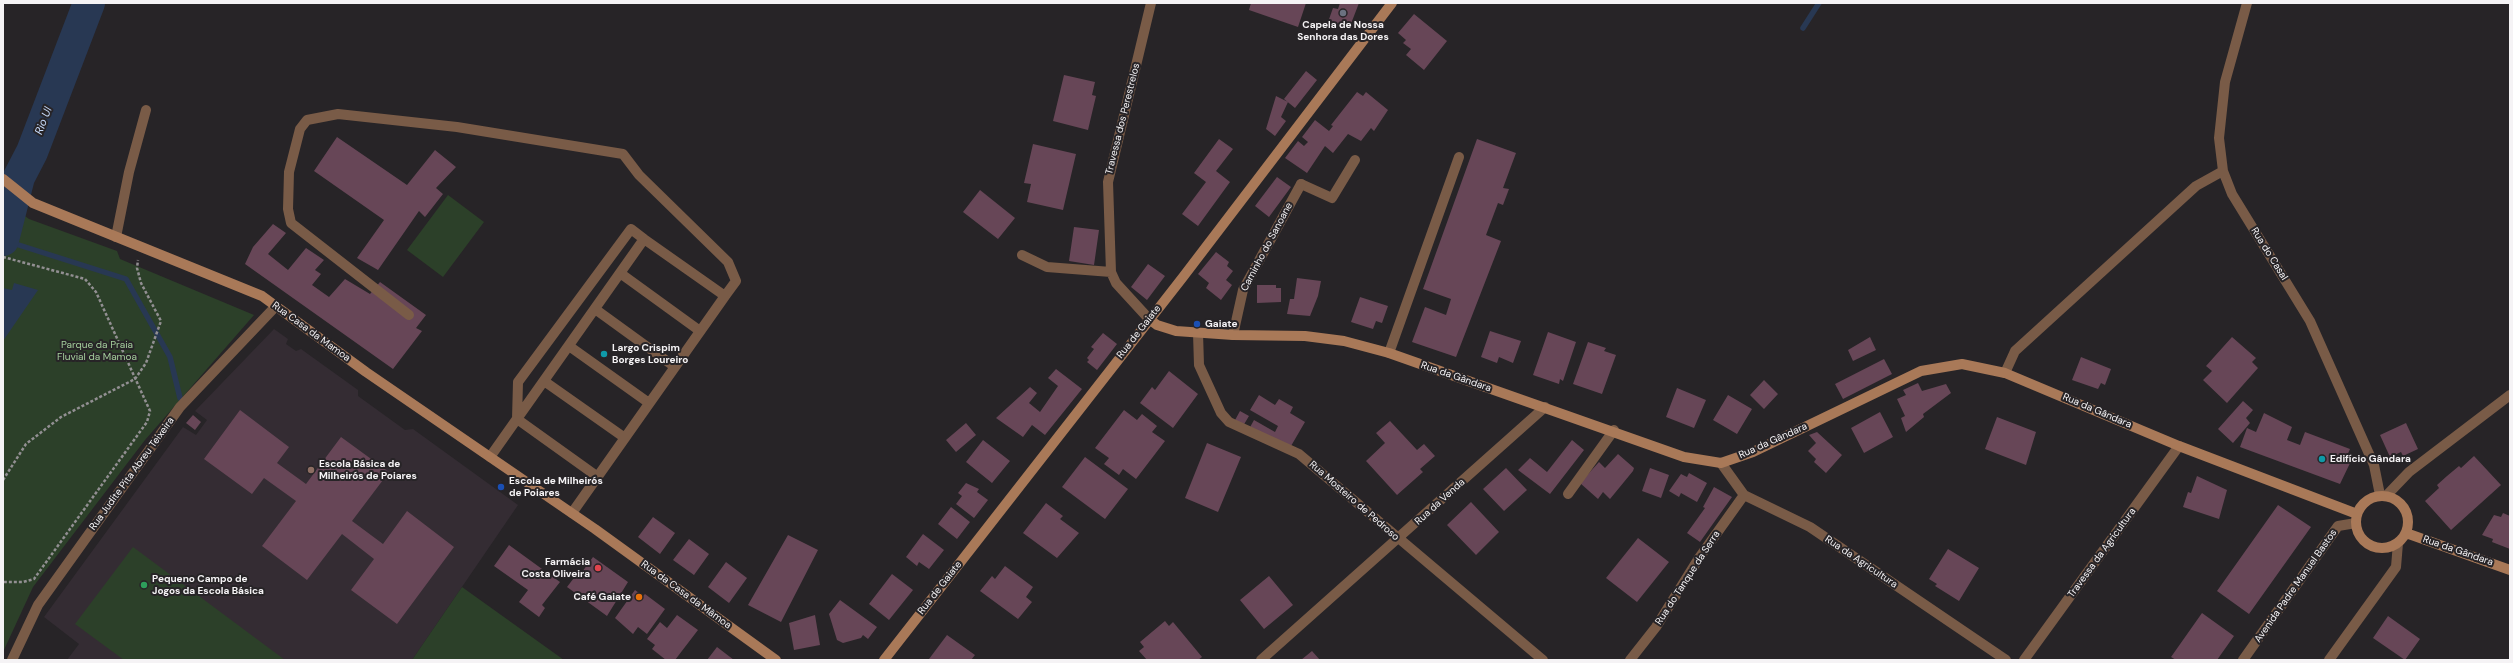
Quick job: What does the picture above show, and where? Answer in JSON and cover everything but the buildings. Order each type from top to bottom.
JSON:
[{"type":"main road","name":"Rua de Gaiate","points":[[884,660],[1392,3]]},
{"type":"main road","name":"Rua Casa da Mamoa","points":[[3,179],[33,203],[262,296],[595,530]]},
{"type":"main road","name":"Rua da Gândara","points":[[1149,319],[1158,325],[1176,331],[1198,334],[1305,336],[1344,341],[1389,353],[1614,430],[1684,456],[1721,463],[1753,452],[1921,371],[1962,364],[2006,373],[2179,446],[2356,518]]},
{"type":"main road","points":[[2383,496],[2394,498],[2406,509],[2409,525],[2406,533],[2398,543],[2383,548],[2367,544],[2361,538],[2356,518],[2365,502],[2383,496]]},
{"type":"main road","name":"Rua da Casa da Mâmoa","points":[[595,530],[776,660]]},
{"type":"main road","name":"Rua da Gândara","points":[[2406,533],[2510,570]]},
{"type":"street","name":"Travessa dos Perestrelos","points":[[1149,319],[1116,283],[1111,272],[1108,182],[1151,3]]},
{"type":"street","name":"Rua do Casal","points":[[2247,3],[2225,82],[2218,138],[2223,171],[2232,194],[2310,321],[2374,464],[2383,496]]},
{"type":"street","points":[[116,237],[129,172],[146,110]]},
{"type":"street","points":[[409,315],[291,223],[288,209],[289,172],[300,129],[307,120],[338,114],[457,128],[622,154],[639,175],[728,262],[736,281],[572,513]]},
{"type":"street","points":[[1389,353],[1459,158]]},
{"type":"street","name":"Caminho do Sanoane","points":[[1233,335],[1243,290],[1301,184],[1332,198],[1355,160]]},
{"type":"street","points":[[2006,373],[2015,351],[2196,186],[2223,171]]},
{"type":"street","points":[[517,419],[518,382],[631,229],[725,296]]},
{"type":"street","points":[[490,457],[644,239]]},
{"type":"street","points":[[1022,256],[1047,266],[1111,272]]},
{"type":"street","points":[[620,273],[700,331]]},
{"type":"street","name":"Rua Judite Pita Abreu Teixeira","points":[[12,660],[38,605],[180,407],[276,306]]},
{"type":"street","points":[[595,309],[675,367]]},
{"type":"street","name":"Rua Mosteiro de Pedroso","points":[[1198,334],[1199,365],[1221,413],[1228,422],[1299,454],[1543,660]]},
{"type":"street","points":[[568,346],[649,403]]},
{"type":"street","points":[[544,381],[626,438]]},
{"type":"street","points":[[2383,496],[2409,472],[2510,395]]},
{"type":"street","name":"Rua da Venda","points":[[1261,660],[1545,407]]},
{"type":"street","points":[[517,419],[598,477]]},
{"type":"street","points":[[1568,494],[1614,430]]},
{"type":"street","name":"Travessa da Agricultura","points":[[2024,660],[2179,446]]},
{"type":"street","name":"Rua da Agricultura","points":[[1721,463],[1744,495],[1810,527],[2006,660]]},
{"type":"street","name":"Rua do Tanque da Serra","points":[[1630,660],[1656,627],[1699,558],[1744,495]]},
{"type":"street","name":"Avenida Padre Manuel Bastos","points":[[2243,660],[2338,526],[2356,518]]},
{"type":"street","points":[[2330,660],[2396,567],[2398,543]]},
{"type":"path","points":[[3,480],[26,444],[56,421],[135,379],[146,363],[161,321],[141,283],[137,268],[139,247]]},
{"type":"path","points":[[3,257],[85,279],[96,292],[150,411],[147,422],[34,579],[23,582],[3,582]]},
{"type":"shaded area","name":"Escola Básica de Milheirós de Poiares","points":[[274,329],[288,339],[286,344],[296,351],[301,349],[358,390],[358,396],[405,430],[413,429],[518,505],[412,660],[67,660],[79,644],[44,617],[183,427],[196,435],[207,420],[195,411]]},
{"type":"green space","points":[[448,195],[484,222],[443,277],[407,250]]},
{"type":"green space","name":"Parque da Praia Fluvial da Mamoa","points":[[3,200],[29,219],[117,251],[120,259],[254,315],[145,440],[33,587],[3,652]]},
{"type":"green space","name":"Pequeno Campo de Jogos da Escola Básica","points":[[133,547],[285,660],[124,660],[75,624]]},
{"type":"green space","points":[[462,587],[564,660],[412,660]]},
{"type":"water","points":[[14,283],[38,290],[3,341],[3,288],[12,290]]},
{"type":"waterway","name":"Rio Ul","points":[[3,240],[19,177],[32,152],[89,3]]},
{"type":"waterway","points":[[1803,28],[1819,3]]},
{"type":"waterway","points":[[3,240],[126,279],[170,357],[180,398]]},
{"type":"place","name":"Capela de Nossa Senhora das Dores","points":[[1343,13]]},
{"type":"place","name":"Gaiate","points":[[1197,324]]},
{"type":"place","name":"Largo Crispim Borges Loureiro","points":[[604,354]]},
{"type":"place","name":"Edifício Gândara","points":[[2322,459]]},
{"type":"place","name":"Escola Básica de Milheirós de Poiares","points":[[311,470]]},
{"type":"place","name":"Escola de Milheirós de Poiares","points":[[501,487]]},
{"type":"place","name":"Farmácia Costa Oliveira","points":[[598,568]]},
{"type":"place","name":"Pequeno Campo de Jogos da Escola Básica","points":[[144,585]]},
{"type":"place","name":"Café Gaiate","points":[[639,597]]}]
